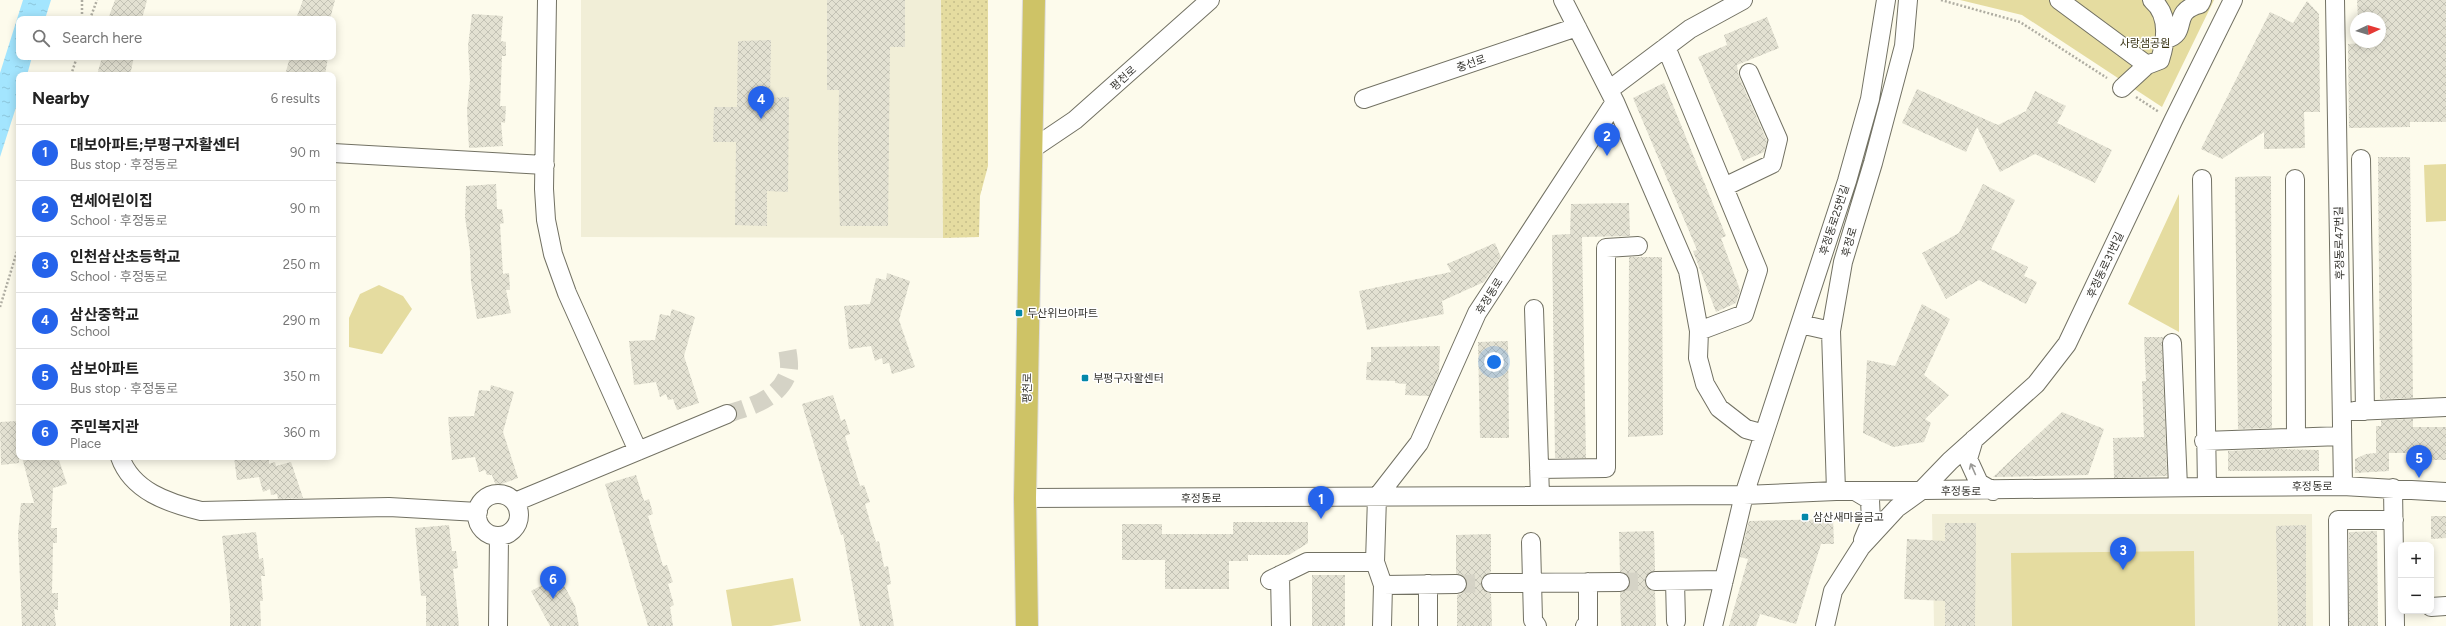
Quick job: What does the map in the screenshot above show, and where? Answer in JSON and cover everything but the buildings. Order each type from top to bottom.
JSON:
[{"type":"main road","name":"평천로","points":[[1026,626],[1025,498],[1034,0]]},
{"type":"street","points":[[547,0],[545,165],[546,220],[553,254],[567,293],[638,452]]},
{"type":"street","name":"평천로","points":[[1032,149],[1075,120],[1210,0]]},
{"type":"street","points":[[1563,0],[1612,96],[1688,271],[1699,331],[1698,358],[1705,384],[1719,408],[1746,429],[1764,434]]},
{"type":"street","points":[[1612,96],[1666,47],[1690,29],[1743,0]]},
{"type":"street","name":"후정동로25번길","points":[[1744,495],[1847,181],[1870,99],[1886,0]]},
{"type":"street","name":"후정로","points":[[1836,491],[1831,330],[1843,262],[1873,163],[1904,46],[1908,0]]},
{"type":"street","points":[[2122,88],[2146,65],[2160,60],[2166,39],[2164,21],[2152,0]]},
{"type":"street","points":[[2166,39],[2174,37],[2179,30],[2182,14],[2185,10],[2188,7],[2200,4],[2202,0]]},
{"type":"street","name":"후정동로31번길","points":[[1861,547],[1898,508],[1922,490],[1974,439],[2036,384],[2067,344],[2173,121],[2233,0]]},
{"type":"street","name":"후정동로47번길","points":[[2335,0],[2343,486]]},
{"type":"street","points":[[2065,2],[2146,65]]},
{"type":"street","name":"충선로","points":[[1364,99],[1577,27]]},
{"type":"street","points":[[1666,47],[1758,270],[1744,314],[1699,331]]},
{"type":"street","points":[[1724,187],[1772,164],[1778,139],[1749,73]]},
{"type":"street","name":"후정동로","points":[[1377,497],[1419,443],[1477,313],[1612,96]]},
{"type":"street","points":[[336,153],[545,165]]},
{"type":"street","points":[[2361,159],[2366,411]]},
{"type":"street","points":[[2202,179],[2204,441],[2207,487]]},
{"type":"street","points":[[2295,179],[2296,438]]},
{"type":"street","points":[[1539,469],[1606,468],[1606,248],[1638,246]]},
{"type":"street","points":[[1534,309],[1540,496]]},
{"type":"street","points":[[1800,324],[1831,330]]},
{"type":"street","points":[[2172,343],[2178,487]]},
{"type":"street","points":[[2341,412],[2446,408]]},
{"type":"street","points":[[515,502],[727,414]]},
{"type":"street","points":[[2204,441],[2342,436]]},
{"type":"street","points":[[1974,439],[1968,459],[1979,483],[1993,491]]},
{"type":"street","points":[[121,460],[125,471],[147,492],[179,506],[201,511],[389,507],[478,512]]},
{"type":"street","name":"후정동로","points":[[1025,498],[1744,495],[1836,491],[1993,491],[2178,487],[2343,486],[2393,488],[2420,492],[2446,492]]},
{"type":"street","points":[[2393,488],[2398,608],[2396,626]]},
{"type":"street","points":[[1825,626],[1833,591],[1861,547],[1870,521],[1870,500],[1855,491]]},
{"type":"street","points":[[495,494],[505,495],[515,502],[518,508],[518,522],[511,532],[499,536],[488,533],[482,529],[479,522],[478,512],[482,502],[495,494]]},
{"type":"street","points":[[1714,626],[1744,495]]},
{"type":"street","points":[[1377,497],[1375,562],[1383,585],[1382,626]]},
{"type":"street","points":[[2339,626],[2338,520],[2394,520]]},
{"type":"street","points":[[498,626],[499,536]]},
{"type":"street","points":[[1531,542],[1533,620],[1536,626]]},
{"type":"street","points":[[1281,626],[1275,577],[1307,562],[1375,562]]},
{"type":"street","points":[[1655,581],[1724,580]]},
{"type":"street","points":[[1675,581],[1676,621]]},
{"type":"street","points":[[1586,626],[1588,624],[1588,582]]},
{"type":"street","points":[[1491,583],[1620,582]]},
{"type":"street","points":[[1428,584],[1428,626]]},
{"type":"street","points":[[1383,585],[1456,584]]},
{"type":"street","points":[[2434,607],[2446,606]]},
{"type":"path","points":[[82,0],[82,16]]},
{"type":"path","points":[[91,16],[97,0]]},
{"type":"path","points":[[1941,0],[2020,22],[2173,121]]},
{"type":"path","points":[[72,72],[76,60]]},
{"type":"path","points":[[0,307],[16,255]]},
{"type":"shaded area","points":[[581,0],[941,0],[943,238],[581,237]]},
{"type":"shaded area","points":[[1932,514],[2312,514],[2313,626],[1934,626]]},
{"type":"green space","points":[[941,0],[988,0],[988,166],[980,196],[979,237],[943,238]]},
{"type":"green space","name":"사랑샘공원","points":[[1960,0],[2214,0],[2162,107],[2022,15]]},
{"type":"green space","points":[[2446,164],[2446,221],[2426,222],[2424,165]]},
{"type":"green space","points":[[2179,194],[2179,332],[2128,304]]},
{"type":"green space","points":[[379,285],[403,296],[412,309],[382,354],[349,347],[349,318],[360,294]]},
{"type":"green space","points":[[2194,551],[2195,626],[2012,626],[2011,553]]},
{"type":"green space","points":[[793,578],[801,621],[771,626],[732,626],[726,590]]},
{"type":"water","points":[[23,0],[51,0],[46,16],[18,16]]},
{"type":"water","points":[[16,22],[16,60],[31,60],[28,72],[16,72],[16,107],[0,157],[0,73]]},
{"type":"tunnel","points":[[727,414],[763,401],[771,396],[784,382],[789,370],[786,342]]},
{"type":"tunnel","points":[[1620,582],[1655,581]]},
{"type":"tunnel","points":[[1457,584],[1491,583]]},
{"type":"place","name":"삼산중학교","points":[[761,119]]},
{"type":"place","name":"연세어린이집","points":[[1607,156]]},
{"type":"place","name":"두산위브아파트","points":[[1019,313]]},
{"type":"place","name":"부평구자활센터","points":[[1085,378]]},
{"type":"place","name":"삼보아파트","points":[[2419,478]]},
{"type":"place","name":"삼산새마을금고","points":[[1805,517]]},
{"type":"place","name":"대보아파트;부평구자활센터","points":[[1321,519]]},
{"type":"place","name":"인천삼산초등학교","points":[[2123,570]]},
{"type":"place","name":"주민복지관","points":[[553,599]]}]
